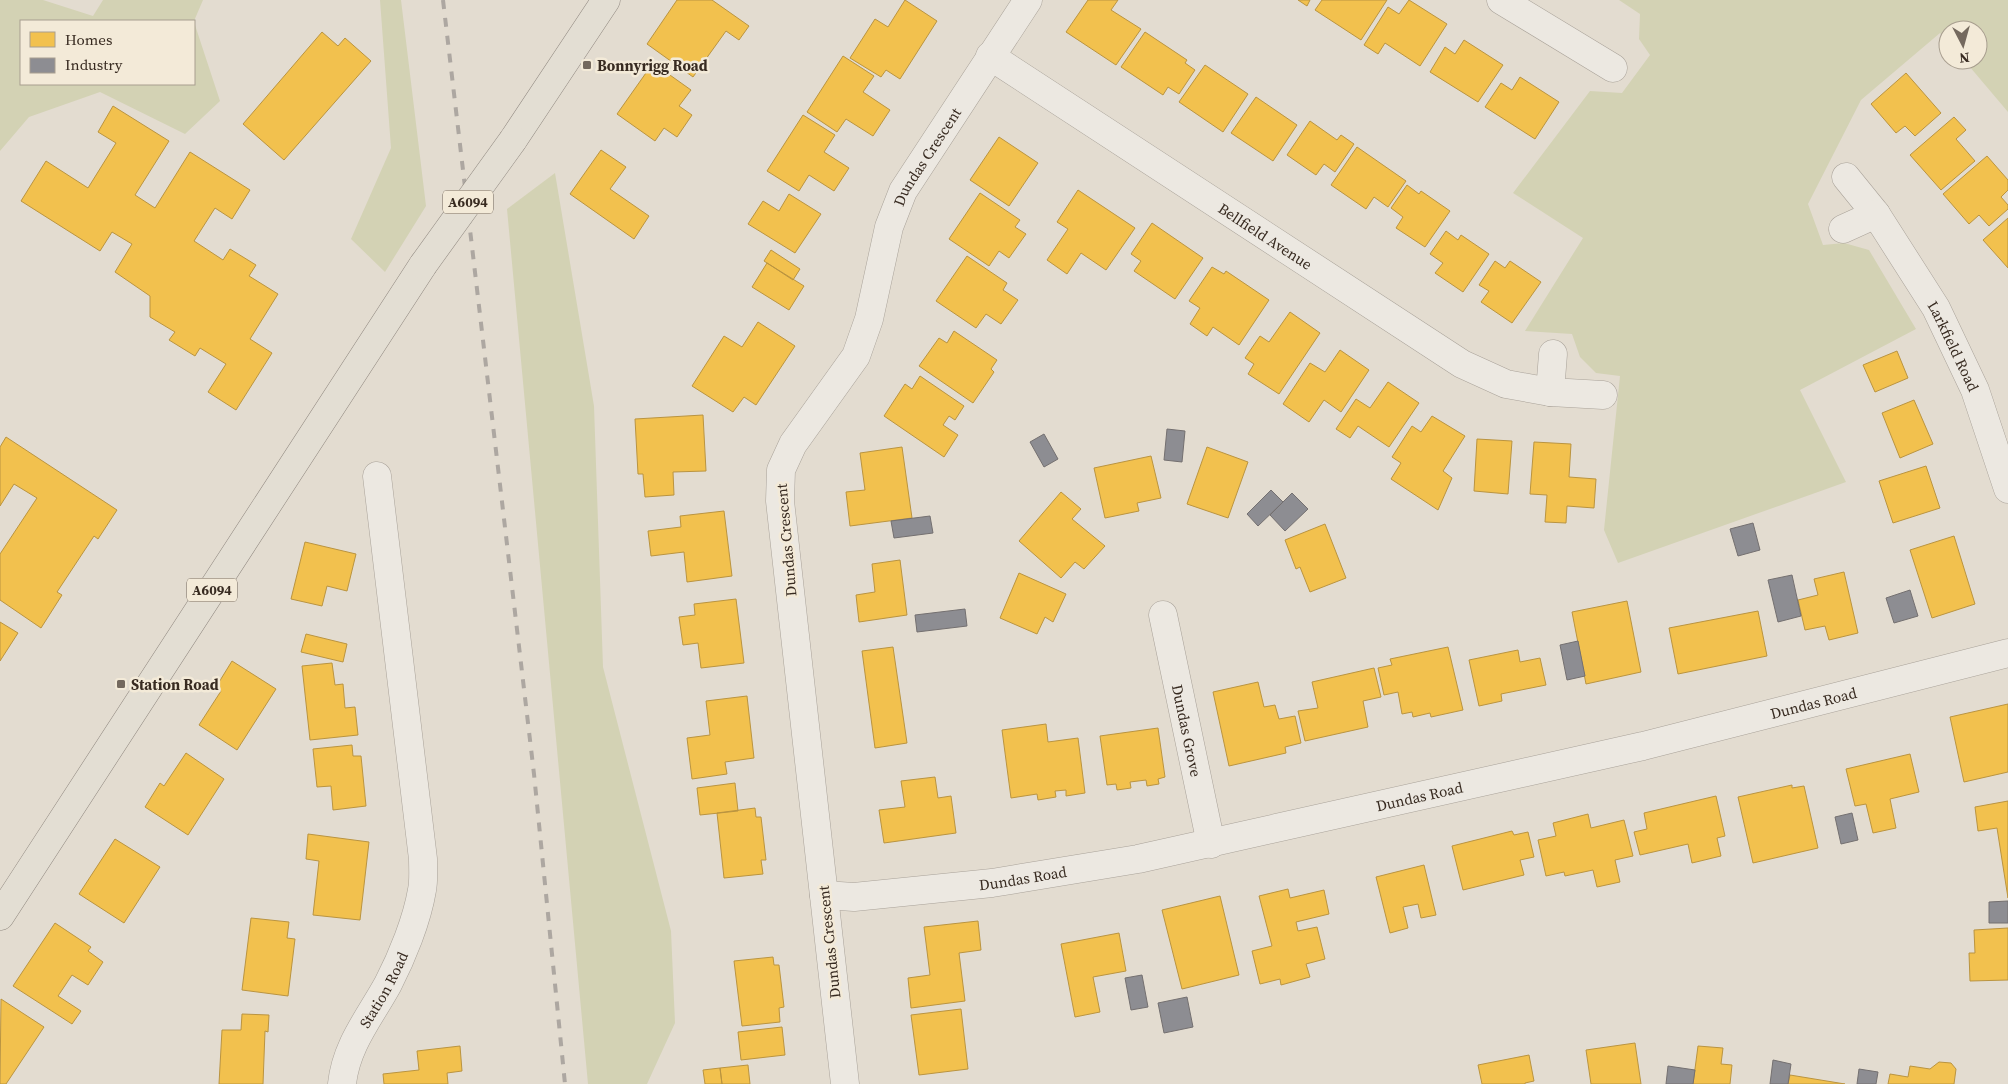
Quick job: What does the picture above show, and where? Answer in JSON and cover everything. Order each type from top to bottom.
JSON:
[{"type":"main road","name":"A6094","points":[[0,916],[423,265],[513,140],[606,0]]},
{"type":"street","name":"Dundas Crescent","points":[[845,1084],[780,501],[781,470],[793,444],[856,356],[870,319],[889,227],[903,191],[1028,0]]},
{"type":"street","points":[[1500,0],[1613,68]]},
{"type":"street","name":"Bellfield Avenue","points":[[990,56],[1462,364],[1506,384],[1550,392],[1603,395]]},
{"type":"street","name":"Larkfield Road","points":[[1846,177],[1876,214],[1936,308],[1974,390],[2008,489]]},
{"type":"street","points":[[1843,229],[1876,214]]},
{"type":"street","points":[[1550,392],[1552,354]]},
{"type":"street","name":"Station Road","points":[[342,1084],[344,1068],[352,1045],[397,965],[423,888],[423,859],[377,476]]},
{"type":"street","name":"Dundas Grove","points":[[1163,615],[1212,844]]},
{"type":"street","name":"Dundas Road","points":[[824,895],[854,897],[992,883],[1138,859],[1212,844],[1643,746],[2008,653]]},
{"type":"green space","points":[[0,0],[43,0],[93,16],[103,0],[203,0],[194,20],[20,20],[20,85],[195,85],[195,25],[220,101],[185,134],[100,92],[29,117],[0,151]]},
{"type":"green space","points":[[380,0],[401,0],[426,206],[385,272],[351,239],[391,148]]},
{"type":"green space","points":[[1619,0],[2008,0],[2008,112],[1972,70],[1988,70],[1988,20],[1938,20],[1938,35],[1861,100],[1808,204],[1823,245],[1844,243],[1869,250],[1916,329],[1800,390],[1846,482],[1618,563],[1604,530],[1620,376],[1596,373],[1580,357],[1572,334],[1525,331],[1583,238],[1513,193],[1590,91],[1622,93],[1650,55],[1639,39],[1640,14]]},
{"type":"green space","points":[[555,173],[594,406],[603,667],[671,931],[675,1023],[647,1084],[588,1084],[507,209]]},
{"type":"building: Homes","points":[[677,0],[712,0],[749,26],[739,40],[726,31],[693,77],[647,44]]},
{"type":"building: Homes","points":[[905,0],[937,21],[900,79],[886,70],[881,77],[850,58],[875,19],[888,27]]},
{"type":"building: Homes","points":[[1088,0],[1118,0],[1111,10],[1141,29],[1116,65],[1066,32]]},
{"type":"building: Homes","points":[[1298,0],[1310,0],[1307,6]]},
{"type":"building: Homes","points":[[1322,0],[1387,0],[1361,40],[1315,10]]},
{"type":"building: Homes","points":[[1409,0],[1447,24],[1420,66],[1385,43],[1378,54],[1364,45],[1388,7],[1399,14]]},
{"type":"building: Homes","points":[[322,32],[338,46],[345,38],[371,61],[284,160],[243,124]]},
{"type":"building: Homes","points":[[1145,32],[1187,60],[1185,63],[1195,70],[1179,94],[1168,87],[1163,95],[1121,67]]},
{"type":"building: Homes","points":[[1464,40],[1503,65],[1478,102],[1430,72],[1445,47],[1455,54]]},
{"type":"building: Homes","points":[[843,56],[874,76],[863,92],[890,110],[873,136],[846,119],[837,132],[807,112]]},
{"type":"building: Homes","points":[[653,63],[691,90],[679,106],[692,115],[677,137],[664,128],[655,141],[617,114]]},
{"type":"building: Homes","points":[[1205,65],[1248,94],[1223,132],[1179,102]]},
{"type":"building: Homes","points":[[1906,73],[1941,113],[1915,136],[1905,126],[1896,133],[1871,104]]},
{"type":"building: Homes","points":[[1520,77],[1559,102],[1535,139],[1485,107],[1501,83],[1512,90]]},
{"type":"building: Homes","points":[[1256,97],[1297,125],[1273,161],[1231,133]]},
{"type":"building: Homes","points":[[113,106],[169,141],[135,195],[155,208],[190,152],[250,190],[232,219],[215,208],[194,241],[223,260],[230,249],[256,265],[249,276],[278,294],[250,339],[272,353],[236,410],[208,392],[226,364],[200,348],[195,356],[169,340],[175,332],[150,317],[150,296],[115,272],[132,244],[112,232],[100,251],[21,201],[46,161],[88,188],[116,143],[98,132]]},
{"type":"building: Homes","points":[[803,115],[835,135],[824,152],[849,168],[834,191],[809,175],[799,191],[767,171]]},
{"type":"building: Homes","points":[[1954,117],[1966,130],[1956,139],[1975,161],[1941,190],[1910,155]]},
{"type":"building: Homes","points":[[1310,121],[1337,140],[1341,135],[1354,144],[1335,172],[1324,164],[1316,175],[1287,155]]},
{"type":"building: Homes","points":[[999,137],[1038,163],[1009,206],[970,180]]},
{"type":"building: Homes","points":[[1357,147],[1406,181],[1388,207],[1374,197],[1366,209],[1331,185]]},
{"type":"building: Homes","points":[[601,150],[626,167],[610,189],[649,216],[634,239],[570,194]]},
{"type":"building: Homes","points":[[1987,156],[2008,180],[2008,190],[2001,197],[2008,205],[2008,209],[1989,226],[1979,215],[1969,224],[1943,194]]},
{"type":"building: Homes","points":[[1407,185],[1419,194],[1421,191],[1450,211],[1425,247],[1396,228],[1403,217],[1391,208]]},
{"type":"building: Homes","points":[[1078,190],[1135,228],[1106,270],[1081,253],[1067,274],[1047,260],[1068,229],[1057,222]]},
{"type":"building: Homes","points":[[980,193],[1020,220],[1015,227],[1026,234],[1009,258],[999,251],[989,266],[949,239]]},
{"type":"building: Homes","points":[[789,194],[821,214],[795,253],[748,224],[763,201],[779,211]]},
{"type":"building: Homes","points":[[2008,218],[2008,268],[1983,240]]},
{"type":"building: Homes","points":[[1152,223],[1203,258],[1175,299],[1134,271],[1141,261],[1131,254]]},
{"type":"building: Homes","points":[[1446,231],[1458,240],[1461,235],[1489,254],[1463,292],[1435,273],[1443,263],[1430,254]]},
{"type":"building: Homes","points":[[771,250],[800,269],[793,280],[764,261]]},
{"type":"building: Homes","points":[[967,256],[1007,283],[1003,290],[1018,300],[1001,324],[986,314],[976,328],[936,301]]},
{"type":"building: Homes","points":[[1495,261],[1505,268],[1510,261],[1541,282],[1512,323],[1481,302],[1489,291],[1479,285]]},
{"type":"building: Homes","points":[[767,263],[804,286],[789,310],[752,287]]},
{"type":"building: Homes","points":[[1212,267],[1224,274],[1226,271],[1269,300],[1239,345],[1213,327],[1207,336],[1190,324],[1200,308],[1189,301]]},
{"type":"building: Homes","points":[[1290,312],[1320,333],[1279,394],[1248,374],[1254,364],[1245,358],[1260,336],[1269,342]]},
{"type":"building: Homes","points":[[758,322],[795,346],[756,405],[744,397],[733,412],[692,386],[724,336],[742,347]]},
{"type":"building: Homes","points":[[954,331],[997,360],[991,369],[994,372],[973,403],[919,366],[939,338],[947,343]]},
{"type":"building: Homes","points":[[1340,350],[1369,370],[1341,412],[1324,400],[1309,422],[1283,404],[1310,363],[1325,372]]},
{"type":"building: Homes","points":[[1897,351],[1908,378],[1875,392],[1863,365]]},
{"type":"building: Homes","points":[[920,376],[964,406],[955,420],[949,416],[943,425],[958,435],[944,457],[884,416],[905,384],[912,389]]},
{"type":"building: Homes","points":[[1388,382],[1419,403],[1389,447],[1358,426],[1350,438],[1336,429],[1356,399],[1370,408]]},
{"type":"building: Homes","points":[[1914,400],[1933,444],[1900,458],[1882,413]]},
{"type":"building: Homes","points":[[703,415],[706,471],[673,472],[674,495],[645,497],[643,474],[638,474],[635,419]]},
{"type":"building: Homes","points":[[1432,416],[1465,436],[1443,471],[1452,478],[1438,510],[1391,479],[1401,463],[1392,457],[1412,426],[1421,432]]},
{"type":"building: Homes","points":[[6,437],[117,510],[98,539],[94,536],[57,592],[62,595],[41,628],[0,600],[0,554],[37,498],[14,484],[0,506],[0,447]]},
{"type":"building: Homes","points":[[1477,439],[1512,441],[1508,494],[1474,491]]},
{"type":"building: Homes","points":[[1534,442],[1571,444],[1569,477],[1596,479],[1594,508],[1567,506],[1566,523],[1545,522],[1547,495],[1530,494]]},
{"type":"building: Homes","points":[[902,447],[912,518],[850,526],[846,492],[865,490],[860,453]]},
{"type":"building: Homes","points":[[1207,447],[1248,462],[1228,518],[1187,504]]},
{"type":"building: Homes","points":[[1151,456],[1161,498],[1137,503],[1139,511],[1105,518],[1094,468]]},
{"type":"building: Homes","points":[[1926,466],[1940,508],[1893,523],[1879,481]]},
{"type":"building: Homes","points":[[1061,492],[1081,509],[1072,519],[1105,546],[1084,569],[1075,562],[1061,578],[1019,541]]},
{"type":"building: Homes","points":[[724,511],[732,576],[687,582],[684,552],[651,556],[648,531],[681,527],[680,516]]},
{"type":"building: Homes","points":[[1325,524],[1346,578],[1310,592],[1300,567],[1296,569],[1285,540]]},
{"type":"building: Homes","points":[[1954,536],[1975,604],[1932,618],[1910,550]]},
{"type":"building: Homes","points":[[305,542],[356,554],[347,591],[327,586],[322,606],[291,599]]},
{"type":"building: Homes","points":[[900,560],[907,615],[859,622],[856,595],[875,592],[872,564]]},
{"type":"building: Homes","points":[[1844,572],[1858,633],[1829,640],[1825,626],[1805,630],[1798,600],[1818,595],[1814,579]]},
{"type":"building: Homes","points":[[1019,573],[1066,594],[1053,622],[1045,617],[1037,634],[1000,618]]},
{"type":"building: Homes","points":[[736,599],[744,663],[701,668],[698,643],[683,645],[679,617],[695,615],[694,604]]},
{"type":"building: Homes","points":[[1627,601],[1641,672],[1586,684],[1572,612]]},
{"type":"building: Homes","points":[[1758,611],[1767,656],[1678,674],[1669,628]]},
{"type":"building: Homes","points":[[0,622],[18,633],[0,661]]},
{"type":"building: Homes","points":[[306,634],[347,644],[343,662],[301,652]]},
{"type":"building: Homes","points":[[893,647],[907,743],[875,748],[862,651]]},
{"type":"building: Homes","points":[[1448,647],[1463,710],[1431,717],[1430,713],[1413,717],[1412,712],[1402,714],[1398,692],[1384,695],[1378,668],[1392,665],[1390,659]]},
{"type":"building: Homes","points":[[1518,650],[1520,662],[1540,658],[1546,685],[1501,694],[1502,701],[1479,706],[1469,660]]},
{"type":"building: Homes","points":[[232,661],[276,689],[237,750],[199,725],[221,691],[216,687]]},
{"type":"building: Homes","points":[[332,663],[335,685],[343,684],[345,708],[355,707],[358,735],[310,740],[302,666]]},
{"type":"building: Homes","points":[[1374,668],[1381,697],[1363,701],[1368,727],[1305,741],[1298,711],[1318,708],[1312,682]]},
{"type":"building: Homes","points":[[1258,682],[1264,707],[1275,705],[1279,719],[1295,716],[1301,743],[1285,747],[1286,753],[1229,766],[1213,692]]},
{"type":"building: Homes","points":[[747,696],[754,758],[725,762],[727,774],[692,779],[687,738],[710,735],[706,701]]},
{"type":"building: Homes","points":[[2008,704],[2008,772],[1964,782],[1950,717]]},
{"type":"building: Homes","points":[[1046,724],[1048,742],[1078,738],[1085,793],[1066,796],[1066,790],[1055,791],[1056,797],[1038,800],[1037,794],[1011,798],[1002,730]]},
{"type":"building: Homes","points":[[1158,728],[1165,777],[1158,779],[1159,784],[1147,786],[1146,780],[1130,782],[1131,788],[1117,790],[1116,784],[1107,785],[1100,736]]},
{"type":"building: Homes","points":[[352,745],[353,756],[361,756],[366,806],[333,810],[331,786],[317,787],[313,749]]},
{"type":"building: Homes","points":[[186,753],[224,779],[188,835],[145,807],[160,783],[164,786]]},
{"type":"building: Homes","points":[[1910,754],[1919,792],[1890,799],[1896,828],[1873,833],[1866,804],[1855,806],[1846,769]]},
{"type":"building: Homes","points":[[935,777],[938,798],[951,796],[956,833],[884,843],[879,810],[905,807],[901,781]]},
{"type":"building: Homes","points":[[735,783],[738,811],[700,815],[697,788]]},
{"type":"building: Homes","points":[[1792,785],[1792,788],[1804,786],[1818,848],[1753,863],[1738,797]]},
{"type":"building: Homes","points":[[1716,796],[1725,836],[1717,838],[1721,856],[1692,863],[1688,844],[1640,855],[1634,832],[1647,829],[1644,813]]},
{"type":"building: Homes","points":[[2008,801],[2008,898],[1997,828],[1978,831],[1975,807]]},
{"type":"building: Homes","points":[[755,808],[756,817],[761,817],[766,860],[761,860],[763,874],[724,878],[717,813]]},
{"type":"building: Homes","points":[[1588,814],[1591,828],[1624,820],[1633,856],[1615,860],[1620,882],[1597,887],[1593,870],[1565,876],[1564,872],[1546,876],[1538,840],[1556,836],[1553,823]]},
{"type":"building: Homes","points":[[1512,831],[1514,835],[1528,832],[1534,857],[1520,860],[1524,875],[1463,890],[1452,846]]},
{"type":"building: Homes","points":[[308,834],[369,842],[360,920],[313,915],[319,861],[306,859]]},
{"type":"building: Homes","points":[[115,839],[160,867],[124,923],[79,894]]},
{"type":"building: Homes","points":[[1424,865],[1436,915],[1421,918],[1418,904],[1403,907],[1408,928],[1390,933],[1376,877]]},
{"type":"building: Homes","points":[[1288,889],[1290,898],[1324,890],[1329,914],[1296,922],[1298,931],[1317,927],[1325,959],[1306,964],[1310,977],[1281,985],[1280,979],[1260,984],[1252,951],[1272,946],[1259,896]]},
{"type":"building: Homes","points":[[1220,896],[1239,975],[1182,989],[1162,910]]},
{"type":"building: Homes","points":[[251,918],[289,922],[287,938],[295,939],[288,996],[242,990]]},
{"type":"building: Homes","points":[[978,921],[981,950],[959,953],[965,1001],[911,1008],[908,978],[930,975],[924,927]]},
{"type":"building: Homes","points":[[55,923],[91,947],[88,951],[103,962],[88,985],[72,975],[58,996],[81,1011],[72,1024],[13,986]]},
{"type":"building: Homes","points":[[2008,928],[2008,980],[1970,981],[1969,953],[1975,953],[1974,930]]},
{"type":"building: Homes","points":[[1119,933],[1126,971],[1093,977],[1100,1012],[1075,1017],[1061,944]]},
{"type":"building: Homes","points":[[773,957],[774,965],[779,965],[784,1007],[779,1008],[780,1022],[742,1026],[734,961]]},
{"type":"building: Homes","points":[[1,999],[44,1027],[6,1084],[0,1084]]},
{"type":"building: Homes","points":[[961,1009],[968,1069],[919,1075],[911,1015]]},
{"type":"building: Homes","points":[[242,1014],[269,1015],[268,1032],[265,1031],[263,1084],[219,1084],[222,1030],[241,1030]]},
{"type":"building: Homes","points":[[782,1027],[785,1055],[741,1060],[738,1032]]},
{"type":"building: Homes","points":[[1635,1043],[1641,1084],[1591,1084],[1586,1050]]},
{"type":"building: Homes","points":[[460,1046],[462,1071],[447,1073],[448,1084],[384,1084],[383,1074],[419,1070],[417,1051]]},
{"type":"building: Homes","points":[[1698,1046],[1723,1048],[1721,1064],[1732,1065],[1730,1084],[1693,1084]]},
{"type":"building: Homes","points":[[1529,1055],[1534,1081],[1525,1084],[1482,1084],[1478,1065]]},
{"type":"building: Homes","points":[[1939,1062],[1951,1063],[1956,1069],[1954,1084],[1888,1084],[1890,1074],[1908,1077],[1910,1066],[1930,1069]]},
{"type":"building: Homes","points":[[748,1065],[750,1084],[722,1084],[720,1068]]},
{"type":"building: Homes","points":[[720,1068],[722,1084],[705,1084],[703,1070]]},
{"type":"building: Homes","points":[[1790,1075],[1845,1084],[1788,1084]]},
{"type":"building: Industry","points":[[1167,429],[1185,431],[1182,462],[1164,460]]},
{"type":"building: Industry","points":[[1044,434],[1058,459],[1044,467],[1030,442]]},
{"type":"building: Industry","points":[[1271,490],[1283,502],[1258,526],[1247,514]]},
{"type":"building: Industry","points":[[1292,493],[1308,509],[1285,531],[1270,515]]},
{"type":"building: Industry","points":[[930,516],[933,533],[894,538],[891,521]]},
{"type":"building: Industry","points":[[1753,523],[1760,550],[1738,556],[1730,529]]},
{"type":"building: Industry","points":[[1792,575],[1801,616],[1778,622],[1768,580]]},
{"type":"building: Industry","points":[[1910,590],[1918,616],[1894,623],[1886,598]]},
{"type":"building: Industry","points":[[965,609],[967,626],[917,632],[915,615]]},
{"type":"building: Industry","points":[[1578,641],[1585,676],[1567,680],[1560,645]]},
{"type":"building: Industry","points":[[1852,813],[1858,840],[1841,844],[1835,817]]},
{"type":"building: Industry","points":[[2008,901],[2008,923],[1989,923],[1989,902]]},
{"type":"building: Industry","points":[[1142,975],[1148,1007],[1131,1010],[1125,978]]},
{"type":"building: Industry","points":[[1187,997],[1193,1027],[1164,1033],[1158,1003]]},
{"type":"building: Industry","points":[[1773,1060],[1791,1064],[1788,1084],[1770,1084]]},
{"type":"building: Industry","points":[[1668,1066],[1695,1070],[1693,1084],[1666,1084]]},
{"type":"building: Industry","points":[[1859,1069],[1878,1072],[1876,1084],[1857,1084]]},
{"type":"railway","points":[[443,0],[534,774],[565,1084]]},
{"type":"place","name":"Bonnyrigg Road","points":[[587,65]]},
{"type":"place","name":"Station Road","points":[[121,684]]}]
